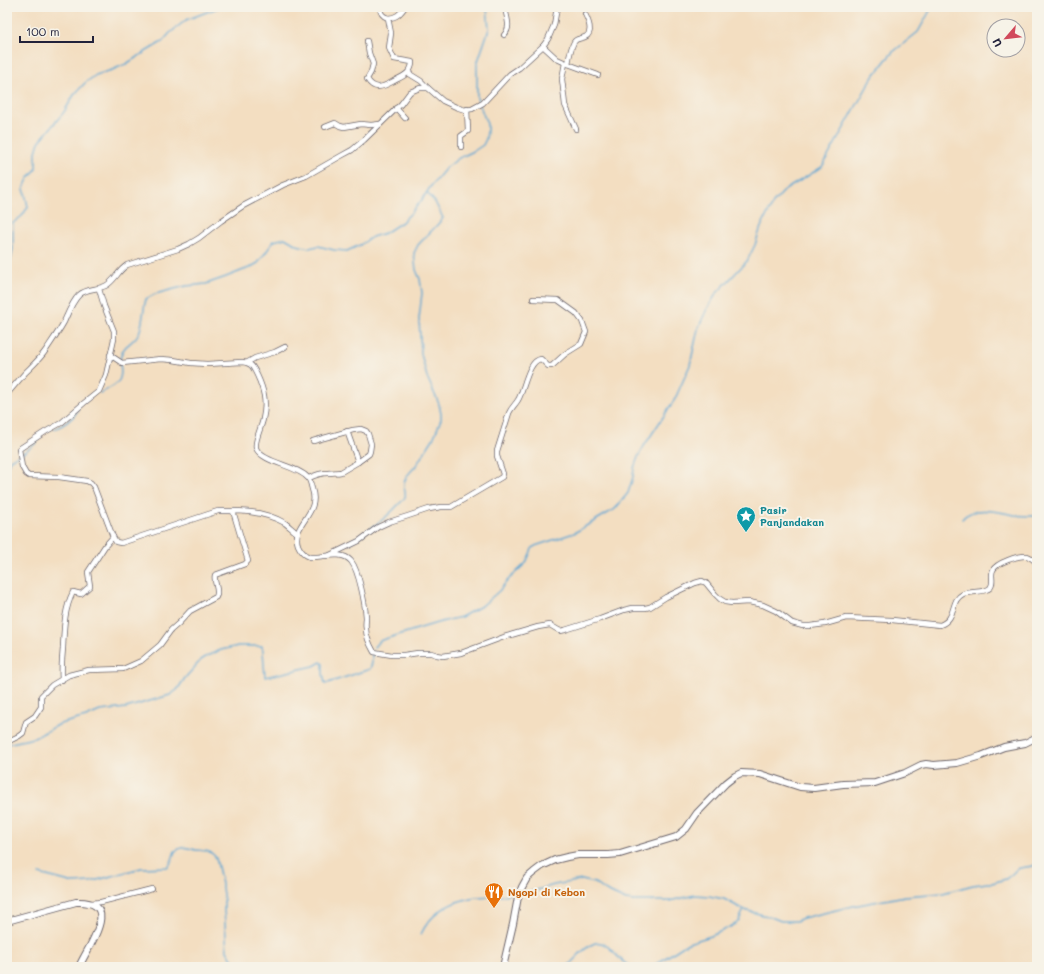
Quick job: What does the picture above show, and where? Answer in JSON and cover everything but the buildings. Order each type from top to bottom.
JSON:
[{"type":"street","points":[[380,7],[381,15],[388,18],[399,15],[405,7]]},
{"type":"street","points":[[504,35],[508,25],[505,7]]},
{"type":"street","points":[[408,73],[421,81],[444,100],[456,107],[465,110],[476,107],[483,103],[510,74],[519,68],[543,46],[554,25],[557,7]]},
{"type":"street","points":[[576,129],[565,105],[562,79],[574,42],[579,38],[588,35],[590,28],[585,14]]},
{"type":"street","points":[[367,41],[368,53],[373,64],[367,79],[375,87],[385,86],[408,73],[412,62],[394,59],[389,51],[391,33],[388,18]]},
{"type":"street","points":[[543,46],[557,59],[598,75]]},
{"type":"street","points":[[7,394],[24,374],[36,363],[45,351],[79,295],[86,291],[99,289],[108,285],[121,269],[127,265],[178,249],[189,244],[243,206],[283,184],[306,176],[342,156],[364,140],[410,92],[420,88],[428,88]]},
{"type":"street","points":[[396,108],[405,118]]},
{"type":"street","points":[[461,147],[461,136],[468,131],[468,109]]},
{"type":"street","points":[[325,127],[335,123],[344,127],[361,124],[380,124]]},
{"type":"street","points":[[99,289],[114,332],[114,339],[106,375],[99,392],[84,403],[62,423],[44,432],[19,449],[22,467],[26,474],[29,476],[59,477],[87,481],[91,483],[94,487],[116,542],[121,543],[218,512],[233,511],[249,511],[279,520],[297,533]]},
{"type":"street","points":[[330,555],[358,541],[378,527],[389,522],[429,509],[451,507],[502,477],[503,474],[497,456],[497,451],[511,408],[519,399],[528,374],[535,361],[541,359],[548,366],[553,365],[565,354],[581,344],[586,332],[582,321],[576,313],[558,300],[533,299]]},
{"type":"street","points":[[110,355],[122,363],[161,359],[207,364],[248,362],[285,347]]},
{"type":"street","points":[[248,362],[258,377],[266,400],[263,419],[256,442],[257,449],[267,458],[299,471],[308,478],[313,492],[313,506],[297,533],[298,544],[305,555],[309,557],[330,555],[341,556],[348,559],[355,567],[365,608],[366,630],[374,652],[398,655],[431,653],[443,656],[461,653],[504,637],[538,627],[550,625],[560,631],[624,610],[650,607],[666,597],[702,581],[706,583],[724,602],[749,602],[763,605],[792,623],[803,626],[825,624],[846,618],[940,624],[944,623],[952,615],[955,603],[963,595],[988,589],[992,585],[992,572],[996,565],[1018,557],[1026,556],[1033,559],[1037,563]]},
{"type":"street","points":[[308,478],[327,472],[339,473],[369,454],[371,444],[368,434],[361,429],[347,431],[312,441]]},
{"type":"street","points":[[347,431],[358,462]]},
{"type":"street","points":[[7,742],[20,736],[26,722],[35,716],[41,707],[41,696],[52,686],[69,675],[89,670],[123,669],[141,661],[160,645],[171,630],[190,610],[216,597],[218,594],[214,578],[215,575],[245,564],[248,561],[233,511]]},
{"type":"street","points":[[62,680],[61,667],[65,614],[68,601],[73,592],[80,594],[86,591],[90,586],[88,572],[105,546],[113,537]]},
{"type":"street","points":[[503,967],[512,931],[518,897],[527,878],[534,872],[542,866],[555,860],[567,857],[578,855],[620,854],[676,838],[686,829],[697,813],[726,783],[741,773],[760,774],[800,787],[814,788],[843,784],[870,783],[887,779],[926,764],[948,764],[969,760],[995,750],[1025,743],[1037,737]]},
{"type":"street","points":[[7,921],[76,902],[101,902],[152,889]]},
{"type":"street","points":[[79,967],[98,930],[101,916],[97,906],[91,903]]},
{"type":"waterway","points":[[7,270],[12,253],[13,223],[22,216],[28,207],[24,188],[28,179],[36,169],[36,152],[39,142],[64,112],[74,95],[85,83],[96,75],[126,64],[162,42],[170,33],[186,20],[220,7]]},
{"type":"waterway","points":[[120,360],[121,354],[125,347],[134,340],[139,333],[146,299],[155,294],[186,286],[206,284],[249,268],[258,263],[274,241],[285,238],[297,245],[309,248],[318,246],[334,250],[347,251],[372,237],[385,233],[402,222],[421,201],[446,168],[459,158],[483,145],[486,139],[487,124],[477,98],[477,64],[489,29],[487,7]]},
{"type":"waterway","points":[[374,647],[379,641],[461,617],[483,605],[526,563],[532,549],[535,546],[574,533],[615,509],[628,493],[638,457],[675,399],[690,365],[698,329],[706,311],[716,294],[747,261],[773,203],[785,190],[822,167],[872,78],[893,52],[918,32],[932,7]]},
{"type":"waterway","points":[[349,543],[382,520],[404,499],[405,479],[415,467],[433,439],[441,419],[439,404],[427,377],[421,354],[419,319],[422,293],[420,279],[416,270],[414,253],[418,245],[443,218],[435,202],[427,193]]},
{"type":"waterway","points":[[100,393],[117,383],[121,376],[120,364]]},
{"type":"waterway","points":[[54,429],[68,422],[78,410]]},
{"type":"waterway","points":[[7,467],[10,460],[26,451],[35,444],[38,439]]},
{"type":"waterway","points":[[962,519],[973,512],[980,511],[994,511],[1017,515],[1037,516]]},
{"type":"waterway","points":[[7,744],[34,738],[60,724],[86,717],[100,711],[126,708],[170,695],[177,690],[185,678],[201,660],[221,650],[238,646],[262,646],[265,677],[314,666],[321,662],[323,664],[325,684],[370,669],[372,663],[372,651]]},
{"type":"waterway","points":[[39,874],[74,883],[90,882],[141,868],[167,867],[170,864],[175,851],[182,848],[210,852],[216,858],[222,884],[227,951],[237,967]]},
{"type":"waterway","points":[[522,892],[534,891],[554,885],[582,880],[595,883],[606,891],[626,900],[669,901],[695,895],[709,896],[724,899],[744,910],[781,921],[796,921],[853,906],[905,896],[943,893],[973,885],[992,883],[1006,879],[1020,868],[1033,866],[1037,863]]},
{"type":"waterway","points":[[421,934],[434,916],[446,907],[459,901],[474,897],[500,896],[517,893]]},
{"type":"waterway","points":[[645,967],[653,966],[688,943],[711,936],[734,925],[738,922],[744,910]]},
{"type":"waterway","points":[[566,967],[587,947],[599,942],[611,949],[626,964],[637,967]]},
{"type":"place","name":"Pasir Panjandakan","points":[[746,533]]},
{"type":"place","name":"Ngopi di Kebon","points":[[494,909]]}]
